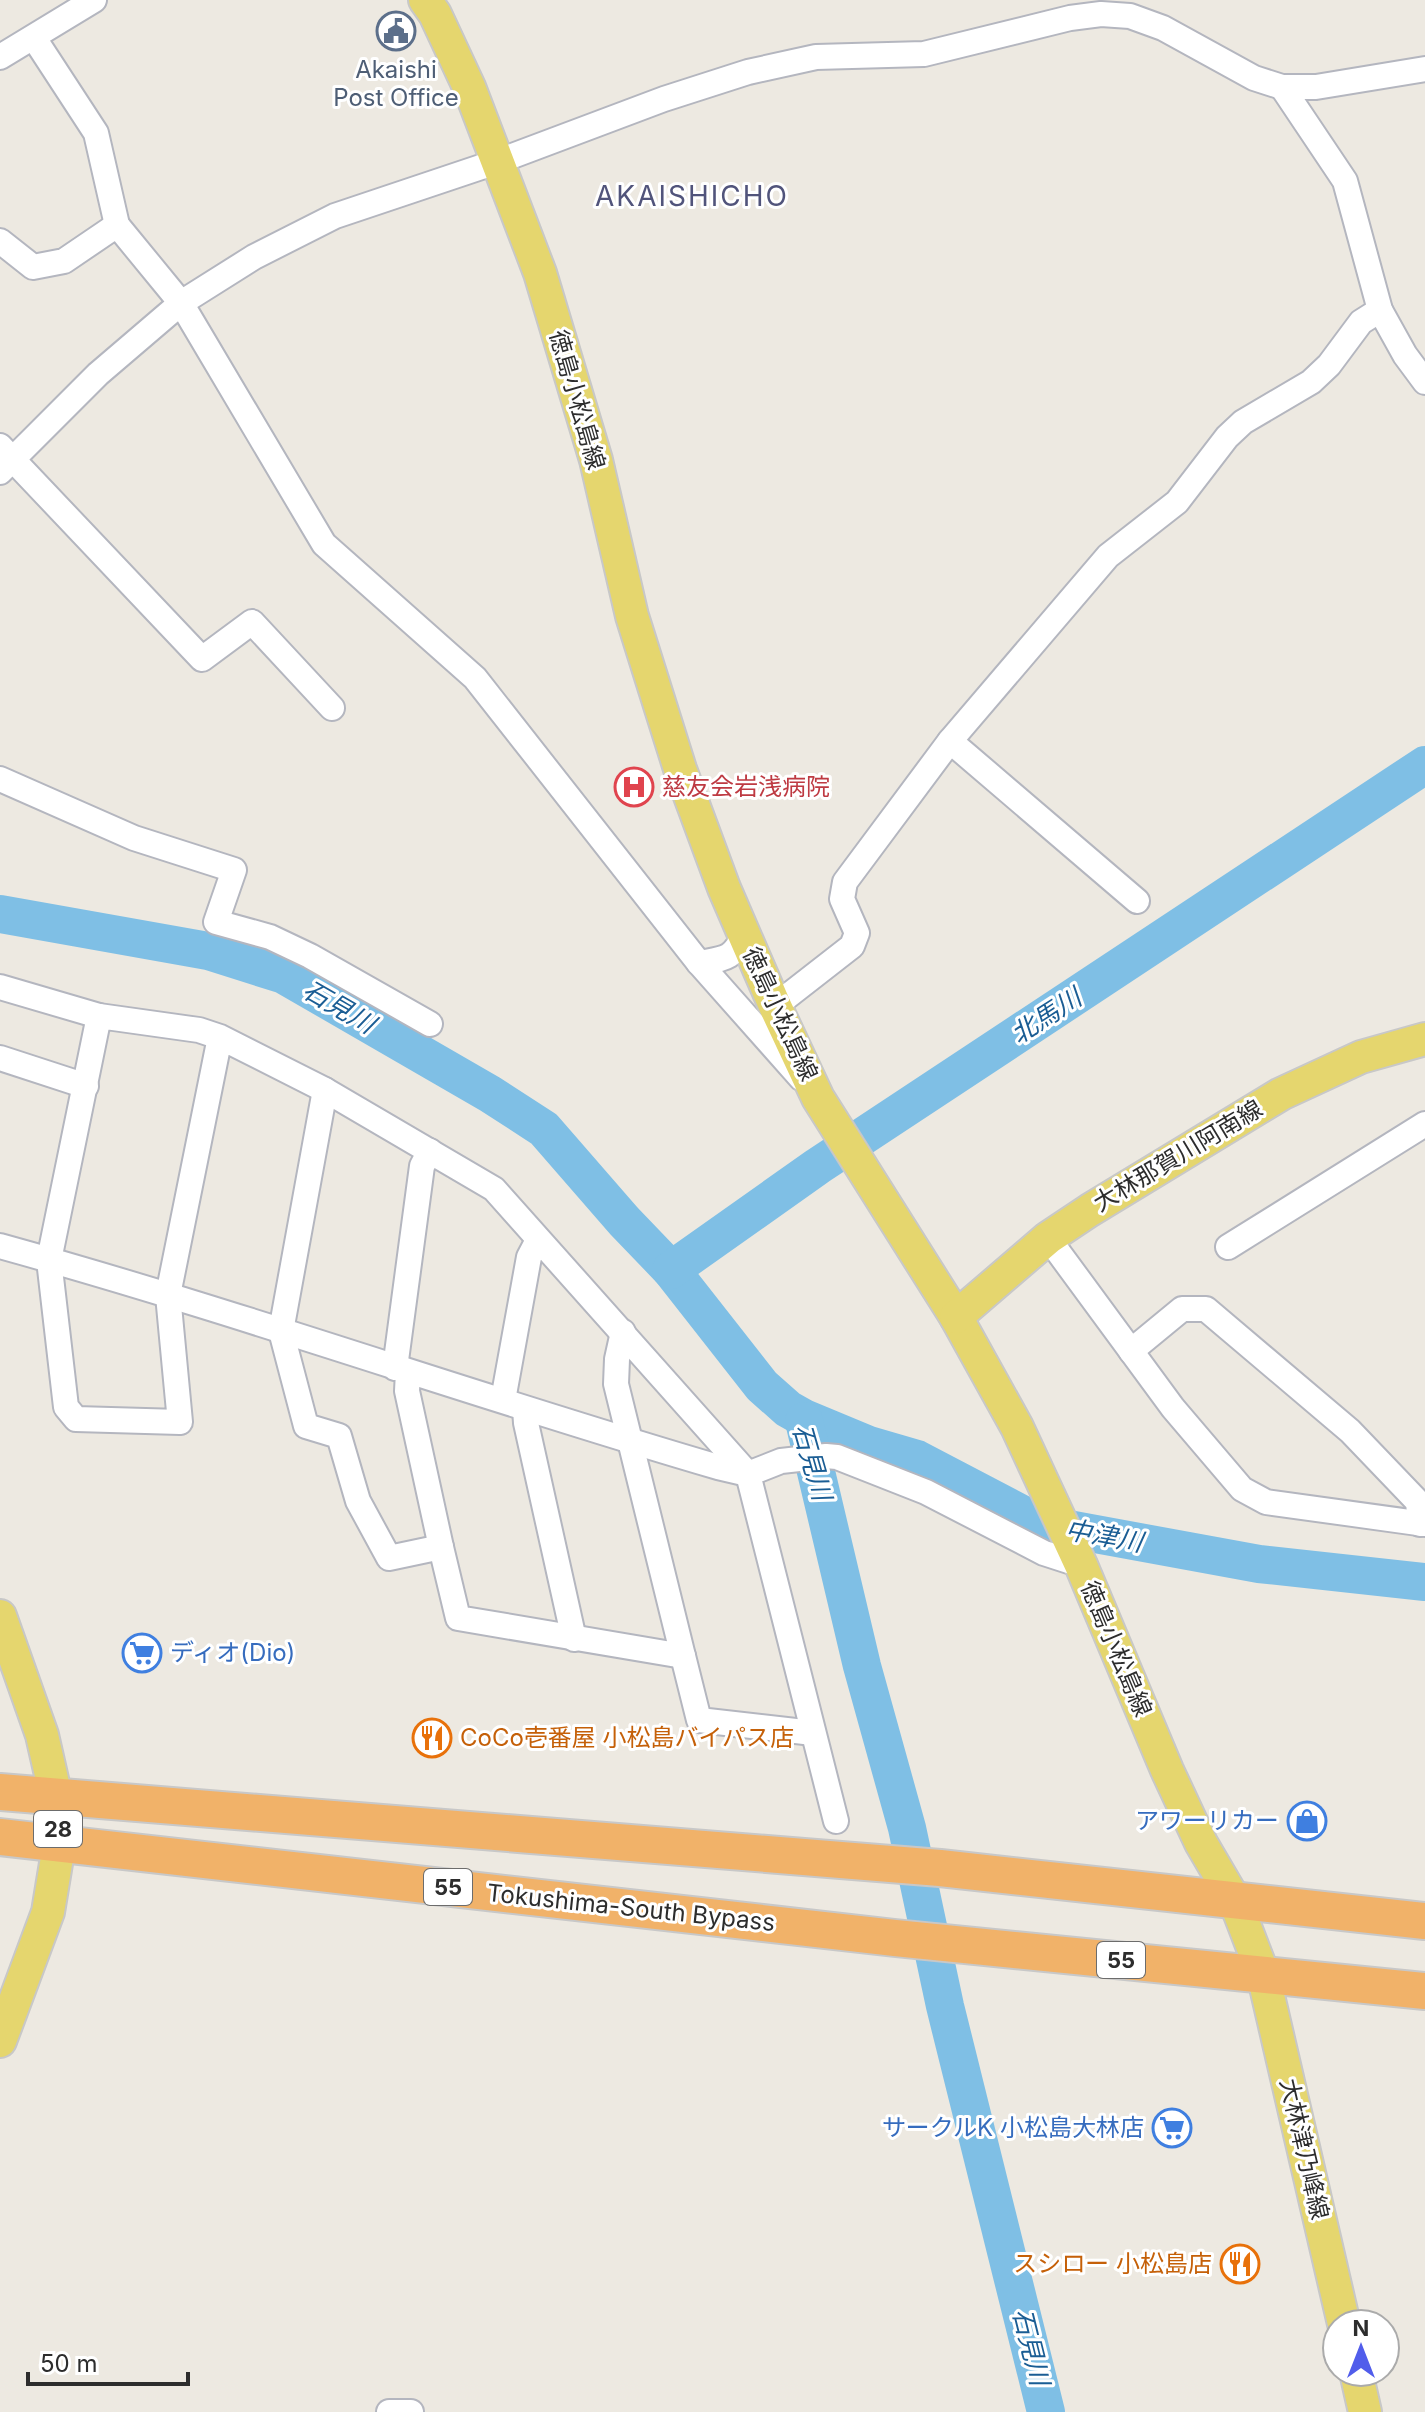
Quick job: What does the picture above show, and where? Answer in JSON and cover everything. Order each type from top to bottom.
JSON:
[{"type":"highway","points":[[0,1792],[896,1864],[1425,1921]]},
{"type":"highway","name":"Tokushima-South Bypass","points":[[0,1837],[895,1938],[1263,1974]]},
{"type":"highway","name":"55","points":[[1263,1974],[1425,1991]]},
{"type":"main road","name":"徳島小松島線","points":[[425,0],[435,14],[469,87],[540,273],[596,460],[632,616],[675,756],[744,936],[818,1098],[956,1317],[1017,1427],[1075,1553],[1167,1770],[1201,1843],[1235,1901],[1263,1974]]},
{"type":"main road","name":"大林那賀川阿南線","points":[[956,1317],[1048,1238],[1281,1094],[1361,1057],[1425,1039]]},
{"type":"main road","name":"28","points":[[0,1616],[42,1735],[56,1797],[59,1845],[48,1912],[0,2041]]},
{"type":"main road","name":"大林津乃峰線","points":[[1263,1974],[1340,2308]]},
{"type":"main road","points":[[1360,2388],[1365,2412]]},
{"type":"street","points":[[0,57],[94,0]]},
{"type":"street","points":[[332,708],[252,622],[202,659],[5,459],[181,303],[254,257],[335,216],[499,161],[664,99],[748,72],[816,57],[924,54],[1070,18],[1132,8],[1254,78],[1282,87],[1316,87],[1425,69]]},
{"type":"street","points":[[34,38],[96,133],[117,225],[181,303],[324,544],[475,678],[699,963],[818,1098]]},
{"type":"street","points":[[1282,87],[1345,181],[1380,310],[1405,355],[1425,382]]},
{"type":"street","points":[[0,241],[33,267],[64,261],[117,225]]},
{"type":"street","points":[[775,1006],[852,946],[857,933],[842,899],[845,882],[950,741],[1108,556],[1177,502],[1227,437],[1243,422],[1311,382],[1329,365],[1361,322],[1380,310]]},
{"type":"street","points":[[950,741],[1137,901]]},
{"type":"street","points":[[0,779],[134,838],[234,870],[216,922],[270,937],[430,1024]]},
{"type":"street","points":[[699,963],[734,954],[744,936]]},
{"type":"street","points":[[0,987],[99,1016],[199,1030],[220,1037],[325,1090],[494,1189],[748,1474],[836,1821]]},
{"type":"street","points":[[99,1016],[49,1260],[66,1407],[76,1419],[180,1422],[168,1295],[220,1037]]},
{"type":"street","points":[[0,1058],[86,1086]]},
{"type":"street","points":[[325,1090],[281,1331],[306,1426],[339,1436],[358,1501],[389,1558],[441,1547]]},
{"type":"street","points":[[1228,1247],[1425,1124]]},
{"type":"street","points":[[430,1151],[422,1166],[402,1370],[458,1618],[683,1656]]},
{"type":"street","points":[[1048,1238],[1131,1351],[1173,1408],[1242,1489],[1266,1502],[1423,1524],[1418,1502],[1350,1431],[1206,1309],[1182,1309],[1131,1351]]},
{"type":"street","points":[[538,1240],[529,1257],[514,1404],[526,1423],[574,1639]]},
{"type":"street","points":[[0,1246],[168,1295],[632,1442],[748,1474],[781,1461],[837,1457],[926,1492],[1044,1553],[1075,1553]]},
{"type":"street","points":[[623,1332],[616,1384],[699,1720],[813,1733]]},
{"type":"street","points":[[389,2412],[411,2412]]},
{"type":"waterway","name":"北馬川","points":[[671,1270],[818,1166],[1425,765]]},
{"type":"waterway","name":"石見川","points":[[0,914],[208,951],[284,975],[490,1094],[544,1129],[671,1270],[762,1386],[788,1409],[804,1418],[869,1445],[917,1459],[1041,1524],[1259,1564],[1425,1582]]},
{"type":"waterway","name":"石見川","points":[[804,1421],[862,1666],[907,1828],[945,2006],[1046,2412]]},
{"type":"place","name":"Akaishi Post Office","points":[[396,31]]},
{"type":"place","name":"慈友会岩浅病院","points":[[634,787]]},
{"type":"place","name":"ディオ(Dio)","points":[[142,1653]]},
{"type":"place","name":"CoCo壱番屋 小松島バイパス店","points":[[432,1738]]},
{"type":"place","name":"アワーリカー","points":[[1307,1821]]},
{"type":"place","name":"サークルK 小松島大林店","points":[[1172,2128]]},
{"type":"place","name":"スシロー 小松島店","points":[[1240,2264]]},
{"type":"district","name":"AKAISHICHO","points":[[692,196]]},
{"type":"water label","name":"中津川","points":[[1104,1536]]}]
